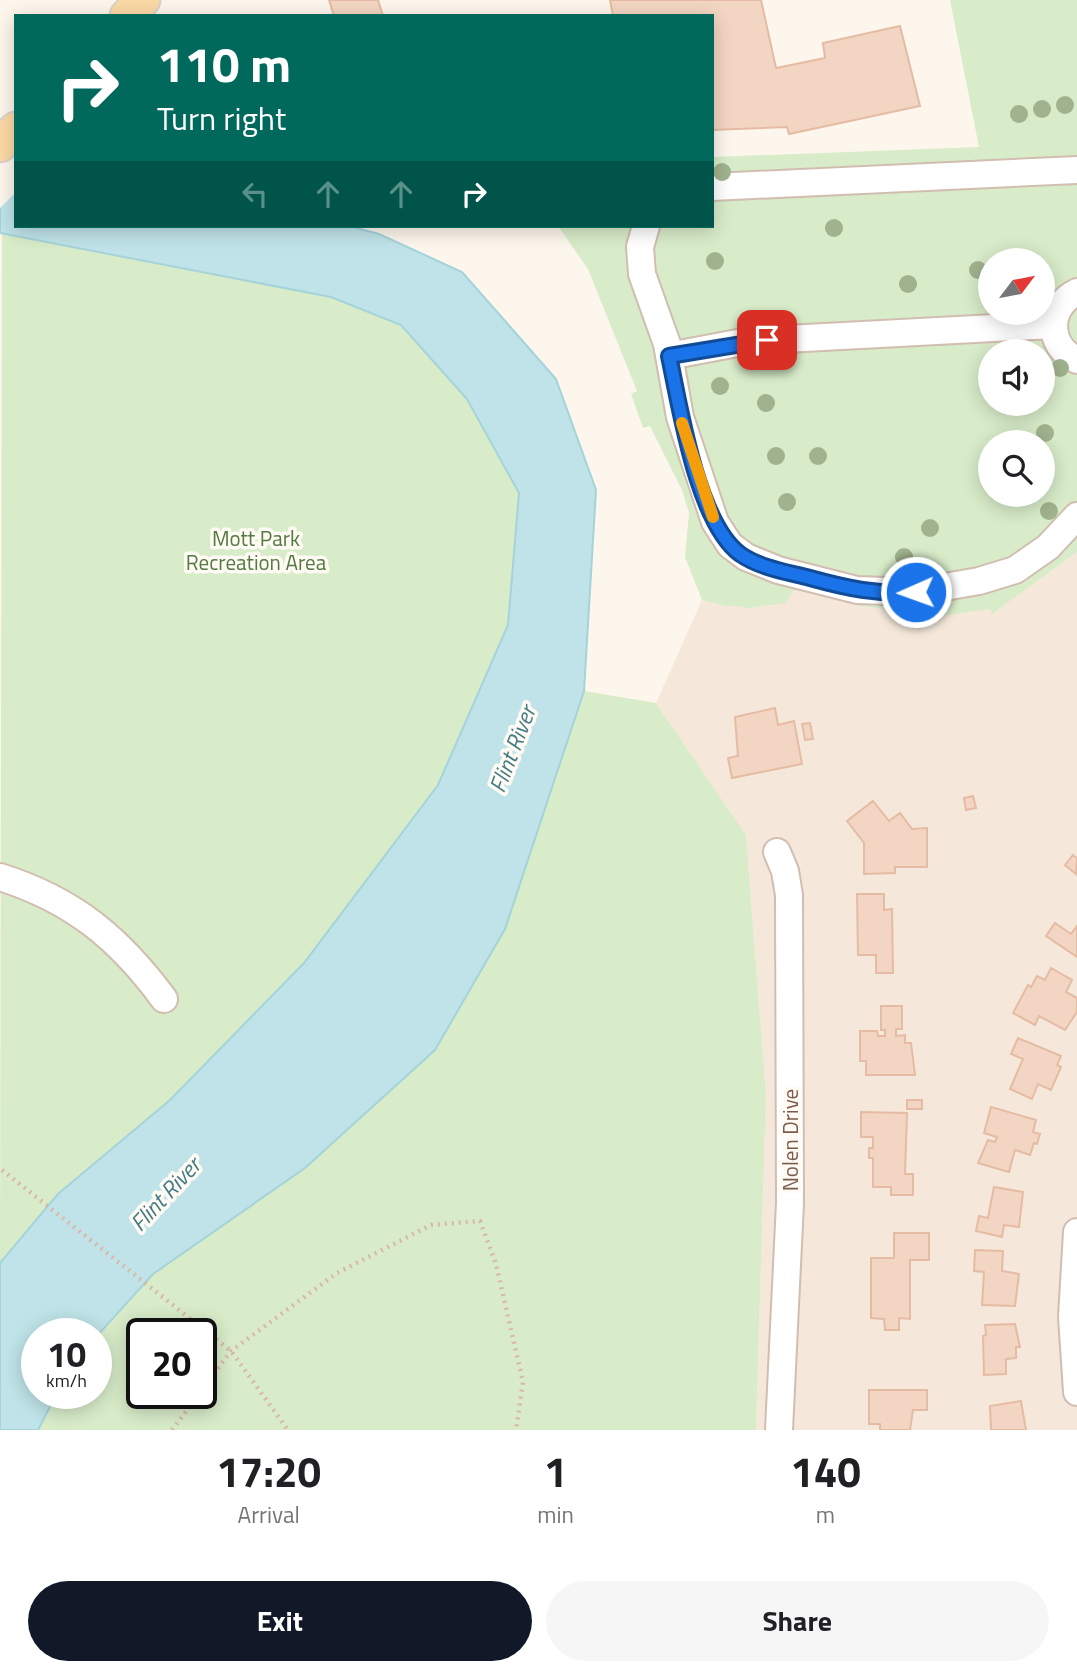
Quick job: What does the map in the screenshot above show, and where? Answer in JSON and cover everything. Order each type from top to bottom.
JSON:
[{"type":"main road","points":[[129,14],[143,0]]},
{"type":"main road","points":[[0,145],[14,131]]},
{"type":"street","points":[[714,187],[1077,170]]},
{"type":"street","points":[[645,228],[640,247],[642,274],[669,356],[680,417],[715,523],[730,545],[757,563],[857,590],[916,592],[979,581],[1015,570],[1048,547],[1077,516]]},
{"type":"street","points":[[1055,318],[1060,304],[1077,292]]},
{"type":"street","points":[[669,356],[748,341],[1017,326]]},
{"type":"street","points":[[1053,326],[1058,345],[1077,360]]},
{"type":"street","name":"Nolen Drive","points":[[777,852],[785,871],[789,895],[790,1131],[790,1203],[779,1430]]},
{"type":"street","points":[[0,877],[57,898],[101,930],[135,959],[164,999]]},
{"type":"street","points":[[1077,1231],[1072,1317],[1077,1392]]},
{"type":"path","points":[[2,1170],[231,1351],[288,1430]]},
{"type":"path","points":[[217,1370],[231,1351],[349,1267],[430,1225],[480,1221],[496,1264],[523,1382],[516,1430]]},
{"type":"path","points":[[172,1430],[187,1409]]},
{"type":"shaded area","points":[[1077,552],[1077,1430],[756,1430],[766,1095],[746,835],[656,703],[702,600],[725,606],[743,605],[743,609],[771,605],[796,585],[860,606],[891,610],[896,623],[990,609],[992,614]]},
{"type":"green space","points":[[950,0],[1077,0],[1077,552],[992,614],[990,609],[896,623],[891,610],[860,606],[797,585],[786,603],[743,609],[743,606],[725,606],[702,600],[685,557],[689,513],[682,490],[650,426],[643,428],[631,394],[637,391],[588,269],[559,228],[714,228],[714,157],[979,147]]},
{"type":"green space","name":"Mott Park Recreation Area","points":[[2,233],[331,297],[401,325],[467,399],[519,493],[508,625],[438,785],[304,963],[170,1100],[58,1194],[0,1263]]},
{"type":"green space","points":[[584,691],[656,703],[746,835],[766,1095],[756,1430],[38,1430],[49,1409],[112,1409],[112,1319],[153,1274],[305,1168],[435,1050],[505,929]]},
{"type":"water","name":"Flint River","points":[[0,135],[14,140],[14,228],[356,228],[379,234],[462,272],[556,379],[596,490],[584,691],[505,929],[435,1050],[305,1168],[153,1274],[112,1319],[21,1318],[21,1409],[49,1409],[38,1430],[0,1430],[0,1263],[58,1194],[170,1100],[304,963],[438,785],[508,625],[519,493],[467,399],[401,325],[331,297],[0,233]]},
{"type":"pier","points":[[0,131],[14,136],[14,194],[0,208]]},
{"type":"building","points":[[329,0],[378,0],[382,14],[333,14]]},
{"type":"building","points":[[610,0],[761,0],[776,68],[825,58],[823,43],[900,26],[920,106],[789,134],[787,127],[714,130],[714,14],[613,14]]},
{"type":"building","points":[[775,708],[778,725],[794,721],[802,764],[732,778],[728,758],[738,756],[735,717]]},
{"type":"building","points":[[810,723],[813,739],[805,740],[802,724]]},
{"type":"building","points":[[973,796],[976,808],[966,810],[964,798]]},
{"type":"building","points":[[873,801],[889,821],[900,813],[912,829],[927,828],[927,867],[895,867],[895,873],[864,874],[864,843],[847,821]]},
{"type":"building","points":[[1073,855],[1077,858],[1076,874],[1065,865]]},
{"type":"building","points":[[857,894],[884,894],[884,910],[892,909],[893,973],[876,973],[876,955],[858,955]]},
{"type":"building","points":[[1055,923],[1071,934],[1077,926],[1077,957],[1046,936]]},
{"type":"building","points":[[1051,968],[1072,980],[1066,992],[1077,998],[1077,1012],[1065,1030],[1039,1016],[1035,1025],[1013,1013],[1028,985],[1031,987],[1037,976],[1045,980]]},
{"type":"building","points":[[881,1006],[902,1006],[902,1029],[896,1029],[896,1036],[905,1035],[905,1043],[911,1043],[915,1075],[866,1075],[866,1061],[860,1061],[860,1031],[877,1031],[878,1036],[885,1036],[885,1030],[881,1030]]},
{"type":"building","points":[[1018,1038],[1061,1056],[1057,1065],[1061,1067],[1051,1090],[1038,1084],[1032,1099],[1010,1089],[1023,1059],[1011,1054]]},
{"type":"building","points":[[907,1100],[922,1100],[922,1109],[907,1109]]},
{"type":"building","points":[[991,1107],[1036,1120],[1033,1132],[1040,1134],[1030,1155],[1015,1150],[1009,1172],[978,1163],[988,1140],[995,1142],[997,1137],[984,1133]]},
{"type":"building","points":[[861,1112],[907,1113],[905,1174],[913,1174],[913,1195],[891,1195],[891,1187],[873,1187],[873,1158],[869,1158],[869,1148],[873,1148],[873,1137],[861,1137]]},
{"type":"building","points":[[994,1187],[1023,1192],[1019,1227],[1004,1225],[1002,1237],[976,1231],[979,1216],[988,1218]]},
{"type":"building","points":[[894,1233],[929,1233],[929,1260],[910,1260],[910,1319],[899,1318],[899,1330],[885,1330],[884,1319],[871,1318],[871,1258],[894,1258]]},
{"type":"building","points":[[975,1250],[1003,1251],[1002,1271],[1019,1274],[1015,1306],[982,1305],[984,1272],[974,1271]]},
{"type":"building","points":[[1015,1324],[1020,1347],[1016,1347],[1016,1358],[1006,1359],[1006,1374],[984,1375],[985,1325]]},
{"type":"building","points":[[869,1390],[927,1390],[927,1410],[913,1410],[910,1430],[880,1430],[880,1424],[869,1424]]},
{"type":"building","points":[[1021,1401],[1026,1430],[991,1430],[990,1406]]},
{"type":"slow traffic","points":[[682,423],[713,517]]},
{"type":"route","points":[[767,340],[721,345],[669,356],[680,417],[715,523],[737,552],[757,563],[873,593],[916,592]]}]
